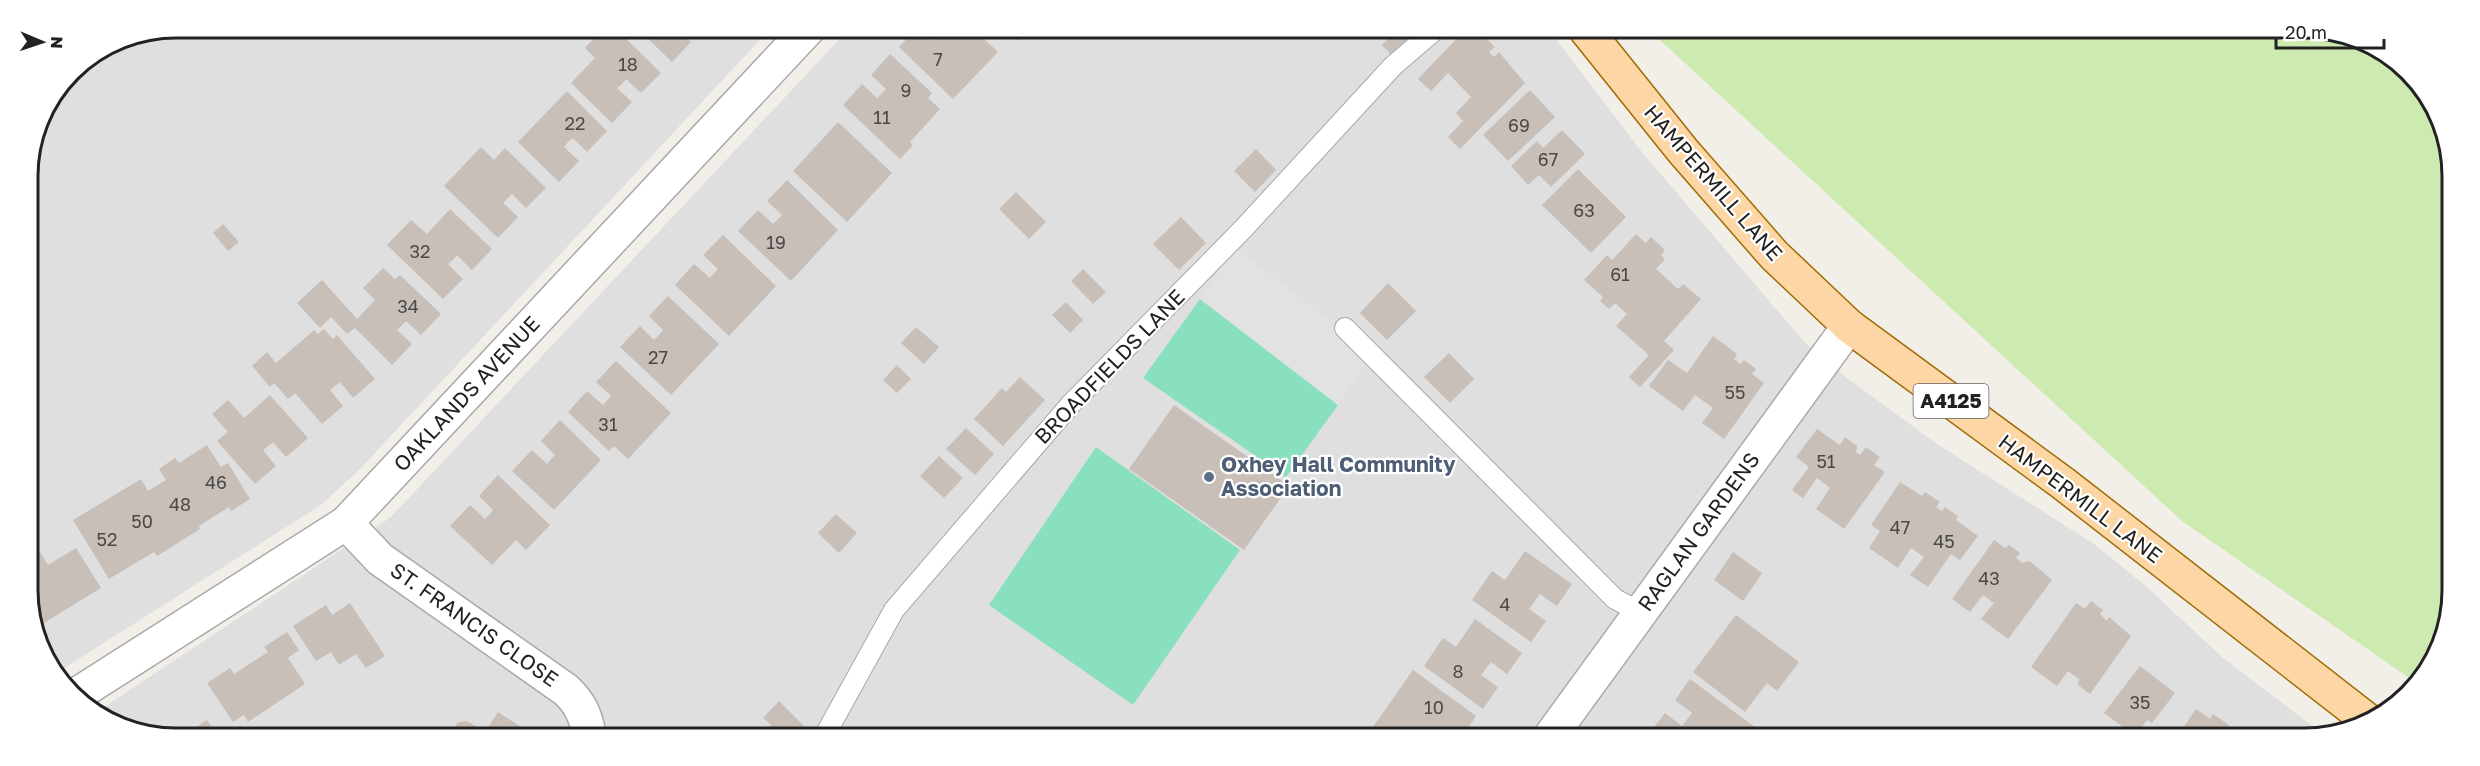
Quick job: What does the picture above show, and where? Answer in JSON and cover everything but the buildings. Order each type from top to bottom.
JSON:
[{"type":"main road","name":"HAMPERMILL LANE","points":[[1592,38],[1683,151],[1774,255],[1849,327],[2064,484],[2362,716]]},
{"type":"street","name":"OAKLANDS AVENUE","points":[[82,691],[346,523],[800,38]]},
{"type":"street","name":"RAGLAN GARDENS","points":[[1556,728],[1849,327]]},
{"type":"street","name":"ST. FRANCIS CLOSE","points":[[346,523],[380,559],[566,690],[577,700],[585,715],[588,728]]},
{"type":"lane","name":"BROADFIELDS LANE","points":[[829,728],[894,610],[1056,422],[1244,228],[1393,66],[1426,38]]},
{"type":"lane","points":[[1345,328],[1615,599],[1640,612]]},
{"type":"shaded area","points":[[167,38],[762,38],[360,469],[321,505],[63,669],[45,635],[38,599],[38,167],[42,140],[48,123],[61,99],[78,78],[99,61],[123,48],[149,40]]},
{"type":"shaded area","points":[[841,38],[1555,38],[1642,152],[1805,343],[1847,378],[1937,444],[2094,544],[2148,588],[2222,657],[2315,728],[176,728],[140,724],[103,708],[391,517]]},
{"type":"shaded area","points":[[1236,248],[1373,354],[1338,405],[1200,299]]},
{"type":"green space","points":[[1658,38],[2304,38],[2340,42],[2357,48],[2381,61],[2395,72],[2419,99],[2428,115],[2440,149],[2442,176],[2442,590],[2438,626],[2419,667],[2410,679],[2182,521]]},
{"type":"green space","points":[[1200,299],[1338,405],[1286,477],[1143,378]]},
{"type":"green space","points":[[1096,447],[1240,550],[1133,705],[989,605]]},
{"type":"place","name":"Oxhey Hall Community Association","points":[[1209,477]]}]
